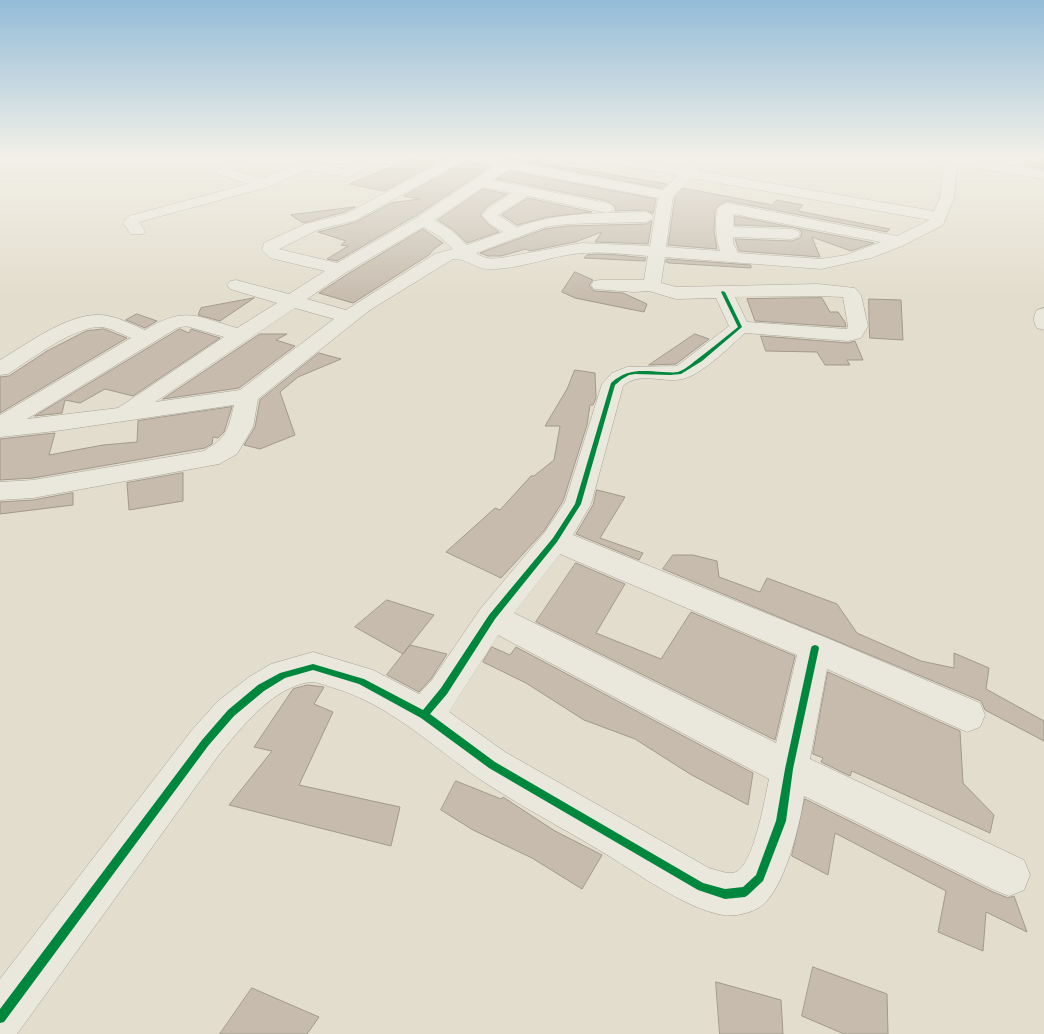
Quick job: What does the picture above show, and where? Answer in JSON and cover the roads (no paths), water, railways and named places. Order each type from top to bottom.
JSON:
[{"type":"street","points":[[137,231],[131,223],[139,217],[187,204]]},
{"type":"street","points":[[339,269],[276,254],[270,250],[270,247],[311,227],[351,217],[376,204]]},
{"type":"street","points":[[122,414],[339,269],[448,204]]},
{"type":"street","points":[[504,204],[490,215],[495,221],[515,232]]},
{"type":"street","points":[[591,204],[653,218]]},
{"type":"street","points":[[652,285],[659,251],[653,218],[661,204]]},
{"type":"street","points":[[865,204],[940,217]]},
{"type":"street","points":[[424,220],[445,233],[481,263],[492,264],[532,258],[574,248],[596,247],[830,263],[900,241],[937,222],[945,204]]},
{"type":"street","points":[[731,257],[725,243],[724,210],[729,208],[900,241]]},
{"type":"street","points":[[0,429],[56,424],[247,396],[363,306],[450,254],[466,252],[542,223],[567,219],[653,218]]},
{"type":"street","points":[[726,232],[805,235],[835,227]]},
{"type":"street","points":[[236,285],[350,317]]},
{"type":"street","points":[[424,714],[444,691],[492,617],[555,540],[578,504],[602,425],[608,398],[617,379],[633,372],[681,372],[740,327],[848,335],[854,334],[858,326],[852,295],[848,292],[818,290],[676,293],[661,290],[652,285],[634,288],[600,285]]},
{"type":"street","points":[[723,292],[740,327]]},
{"type":"street","points":[[1044,314],[1044,324]]},
{"type":"street","points":[[0,425],[179,320],[187,320],[241,336]]},
{"type":"street","points":[[0,369],[83,323],[102,321],[147,338]]},
{"type":"street","points":[[0,491],[33,489],[210,458],[228,448],[241,427],[247,396]]},
{"type":"street","points":[[555,540],[816,648],[967,715]]},
{"type":"street","points":[[492,617],[789,769],[1009,875]]},
{"type":"street","points":[[0,1018],[205,743],[231,713],[261,688],[283,675],[313,667],[361,681],[424,714],[500,770],[701,886],[725,894],[745,892],[760,878],[781,821],[789,769],[816,648]]}]
